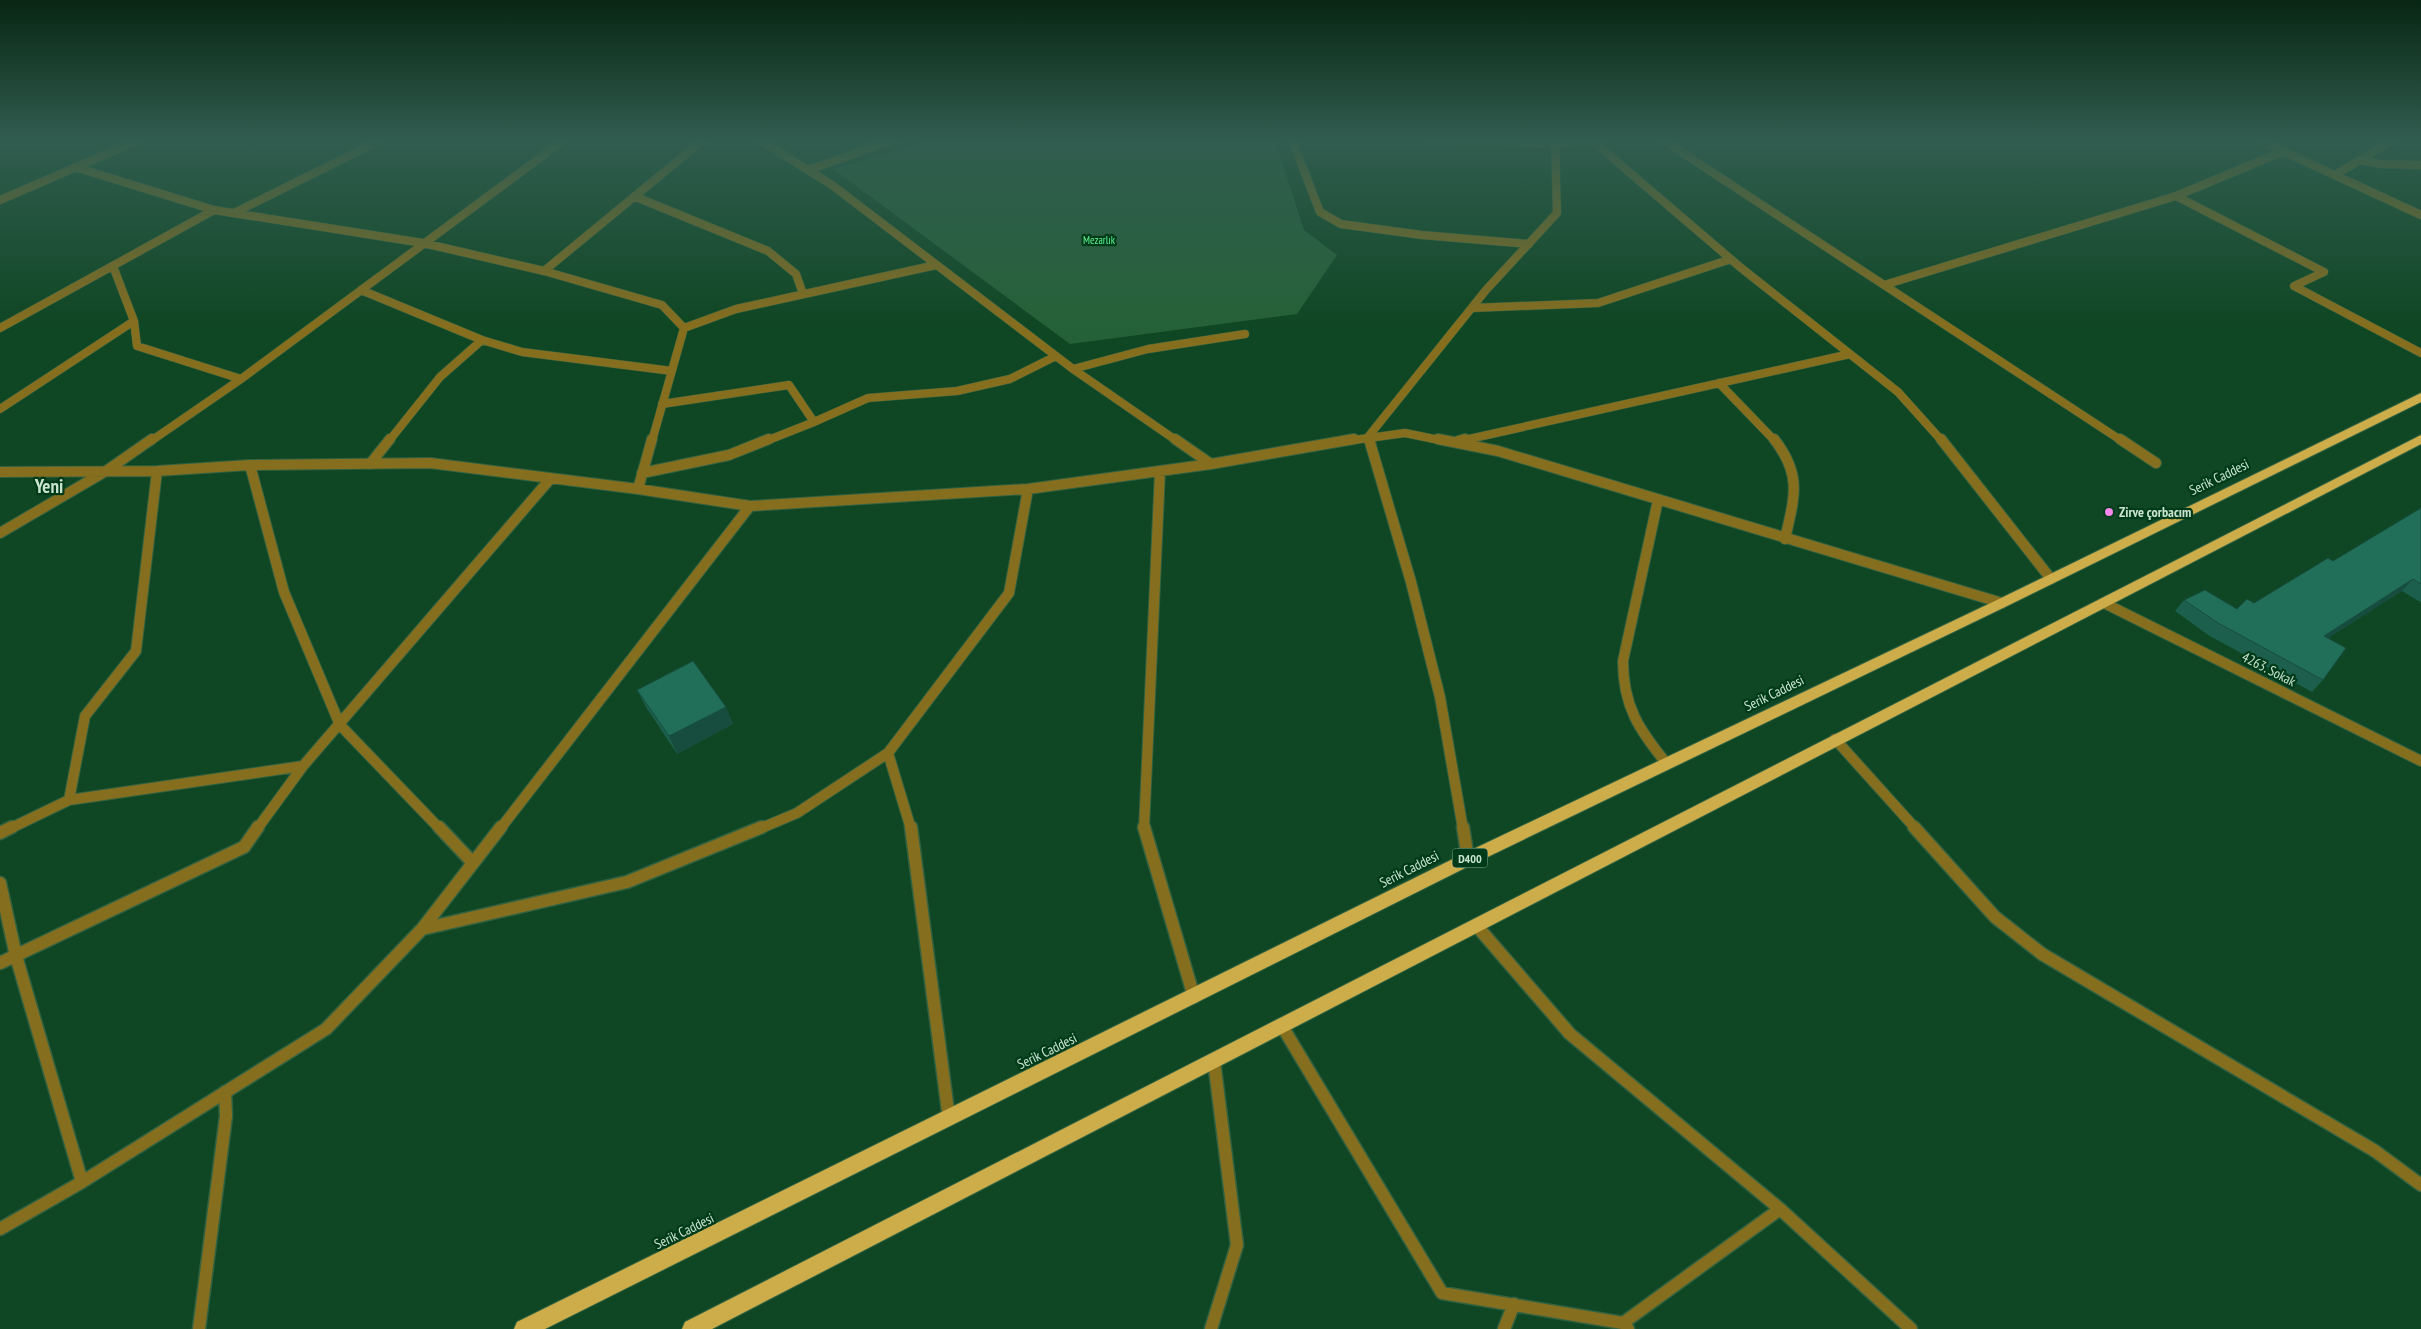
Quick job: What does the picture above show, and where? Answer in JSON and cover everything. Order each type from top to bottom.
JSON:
[{"type":"highway","name":"Serik Caddesi","points":[[524,1329],[1468,859],[2002,603],[2421,397]]},
{"type":"highway","points":[[692,1329],[716,1323],[1476,925],[2421,439]]},
{"type":"street","points":[[188,202],[214,210],[422,243],[544,271],[662,306],[684,328]]},
{"type":"street","points":[[234,213],[256,202]]},
{"type":"street","points":[[0,533],[106,471],[241,380],[478,202]]},
{"type":"street","points":[[544,271],[630,202]]},
{"type":"street","points":[[648,202],[768,251],[796,274],[803,294]]},
{"type":"street","points":[[854,202],[1056,356],[1211,464]]},
{"type":"street","points":[[1316,202],[1320,212],[1341,224],[1422,235],[1529,244]]},
{"type":"street","points":[[1368,437],[1472,308],[1557,213],[1557,202]]},
{"type":"street","points":[[1667,202],[1731,259],[1898,392],[1934,430],[2051,579]]},
{"type":"street","points":[[1758,202],[2156,463]]},
{"type":"street","points":[[1884,285],[2156,202]]},
{"type":"street","points":[[2188,202],[2324,272],[2294,286],[2421,353]]},
{"type":"street","points":[[2393,202],[2421,215]]},
{"type":"street","points":[[0,328],[214,210]]},
{"type":"street","points":[[1472,308],[1598,303],[1731,259]]},
{"type":"street","points":[[684,328],[736,309],[936,264]]},
{"type":"street","points":[[113,266],[134,321],[137,346],[241,380]]},
{"type":"street","points":[[361,290],[482,340],[522,352],[672,371]]},
{"type":"street","points":[[0,409],[134,321]]},
{"type":"street","points":[[638,489],[684,328]]},
{"type":"street","points":[[1073,368],[1148,349],[1244,334]]},
{"type":"street","points":[[370,464],[440,377],[482,340]]},
{"type":"street","points":[[1452,442],[1850,354]]},
{"type":"street","points":[[642,473],[729,455],[814,422],[868,398],[957,391],[1010,379],[1056,356]]},
{"type":"street","points":[[1719,384],[1771,436],[1791,468],[1796,489],[1785,539]]},
{"type":"street","points":[[662,404],[789,385],[814,422]]},
{"type":"street","points":[[0,472],[158,471],[250,465],[430,463],[638,489],[750,506],[1028,489],[1211,464],[1368,437],[1405,433],[1498,451],[2002,603]]},
{"type":"street","points":[[1368,437],[1411,582],[1440,697],[1468,859]]},
{"type":"street","points":[[250,465],[284,592],[340,725],[473,862]]},
{"type":"street","points":[[69,800],[85,716],[136,651],[158,471]]},
{"type":"street","points":[[1160,471],[1144,830],[1194,997]]},
{"type":"street","points":[[0,963],[244,847],[303,766],[551,478]]},
{"type":"street","points":[[422,929],[627,882],[796,813],[888,754],[1009,593],[1028,489]]},
{"type":"street","points":[[1658,500],[1623,661],[1622,674],[1632,716],[1639,730],[1667,764]]},
{"type":"street","points":[[0,1230],[82,1182],[326,1029],[422,929],[750,506]]},
{"type":"street","name":"4263. Sokak","points":[[2104,603],[2421,761]]},
{"type":"street","points":[[1835,739],[1995,917],[2042,954],[2375,1152],[2421,1184]]},
{"type":"street","points":[[888,754],[910,825],[949,1119]]},
{"type":"street","points":[[0,833],[69,800],[303,766]]},
{"type":"street","points":[[0,883],[16,956],[82,1182]]},
{"type":"street","points":[[1476,925],[1570,1034],[1780,1209],[1911,1329]]},
{"type":"street","points":[[1282,1026],[1442,1293],[1514,1304],[1626,1326],[1780,1209]]},
{"type":"street","points":[[1211,1329],[1237,1245],[1214,1061]]},
{"type":"street","points":[[199,1329],[226,1116],[225,1092]]},
{"type":"street","points":[[1504,1329],[1514,1304]]},
{"type":"green space","name":"Mezarlık","points":[[878,202],[1295,202],[1304,230],[1337,255],[1297,314],[1070,344]]},
{"type":"building","points":[[2421,508],[2421,584],[2413,579],[2324,636],[2346,648],[2323,680],[2218,623],[2184,600],[2205,590],[2237,609],[2247,599],[2254,603],[2328,558],[2333,561]]},
{"type":"building","points":[[693,661],[726,707],[669,736],[637,690]]},
{"type":"place","name":"Zirve çorbacım","points":[[2109,512]]},
{"type":"district","name":"Yeni","points":[[49,486]]}]
